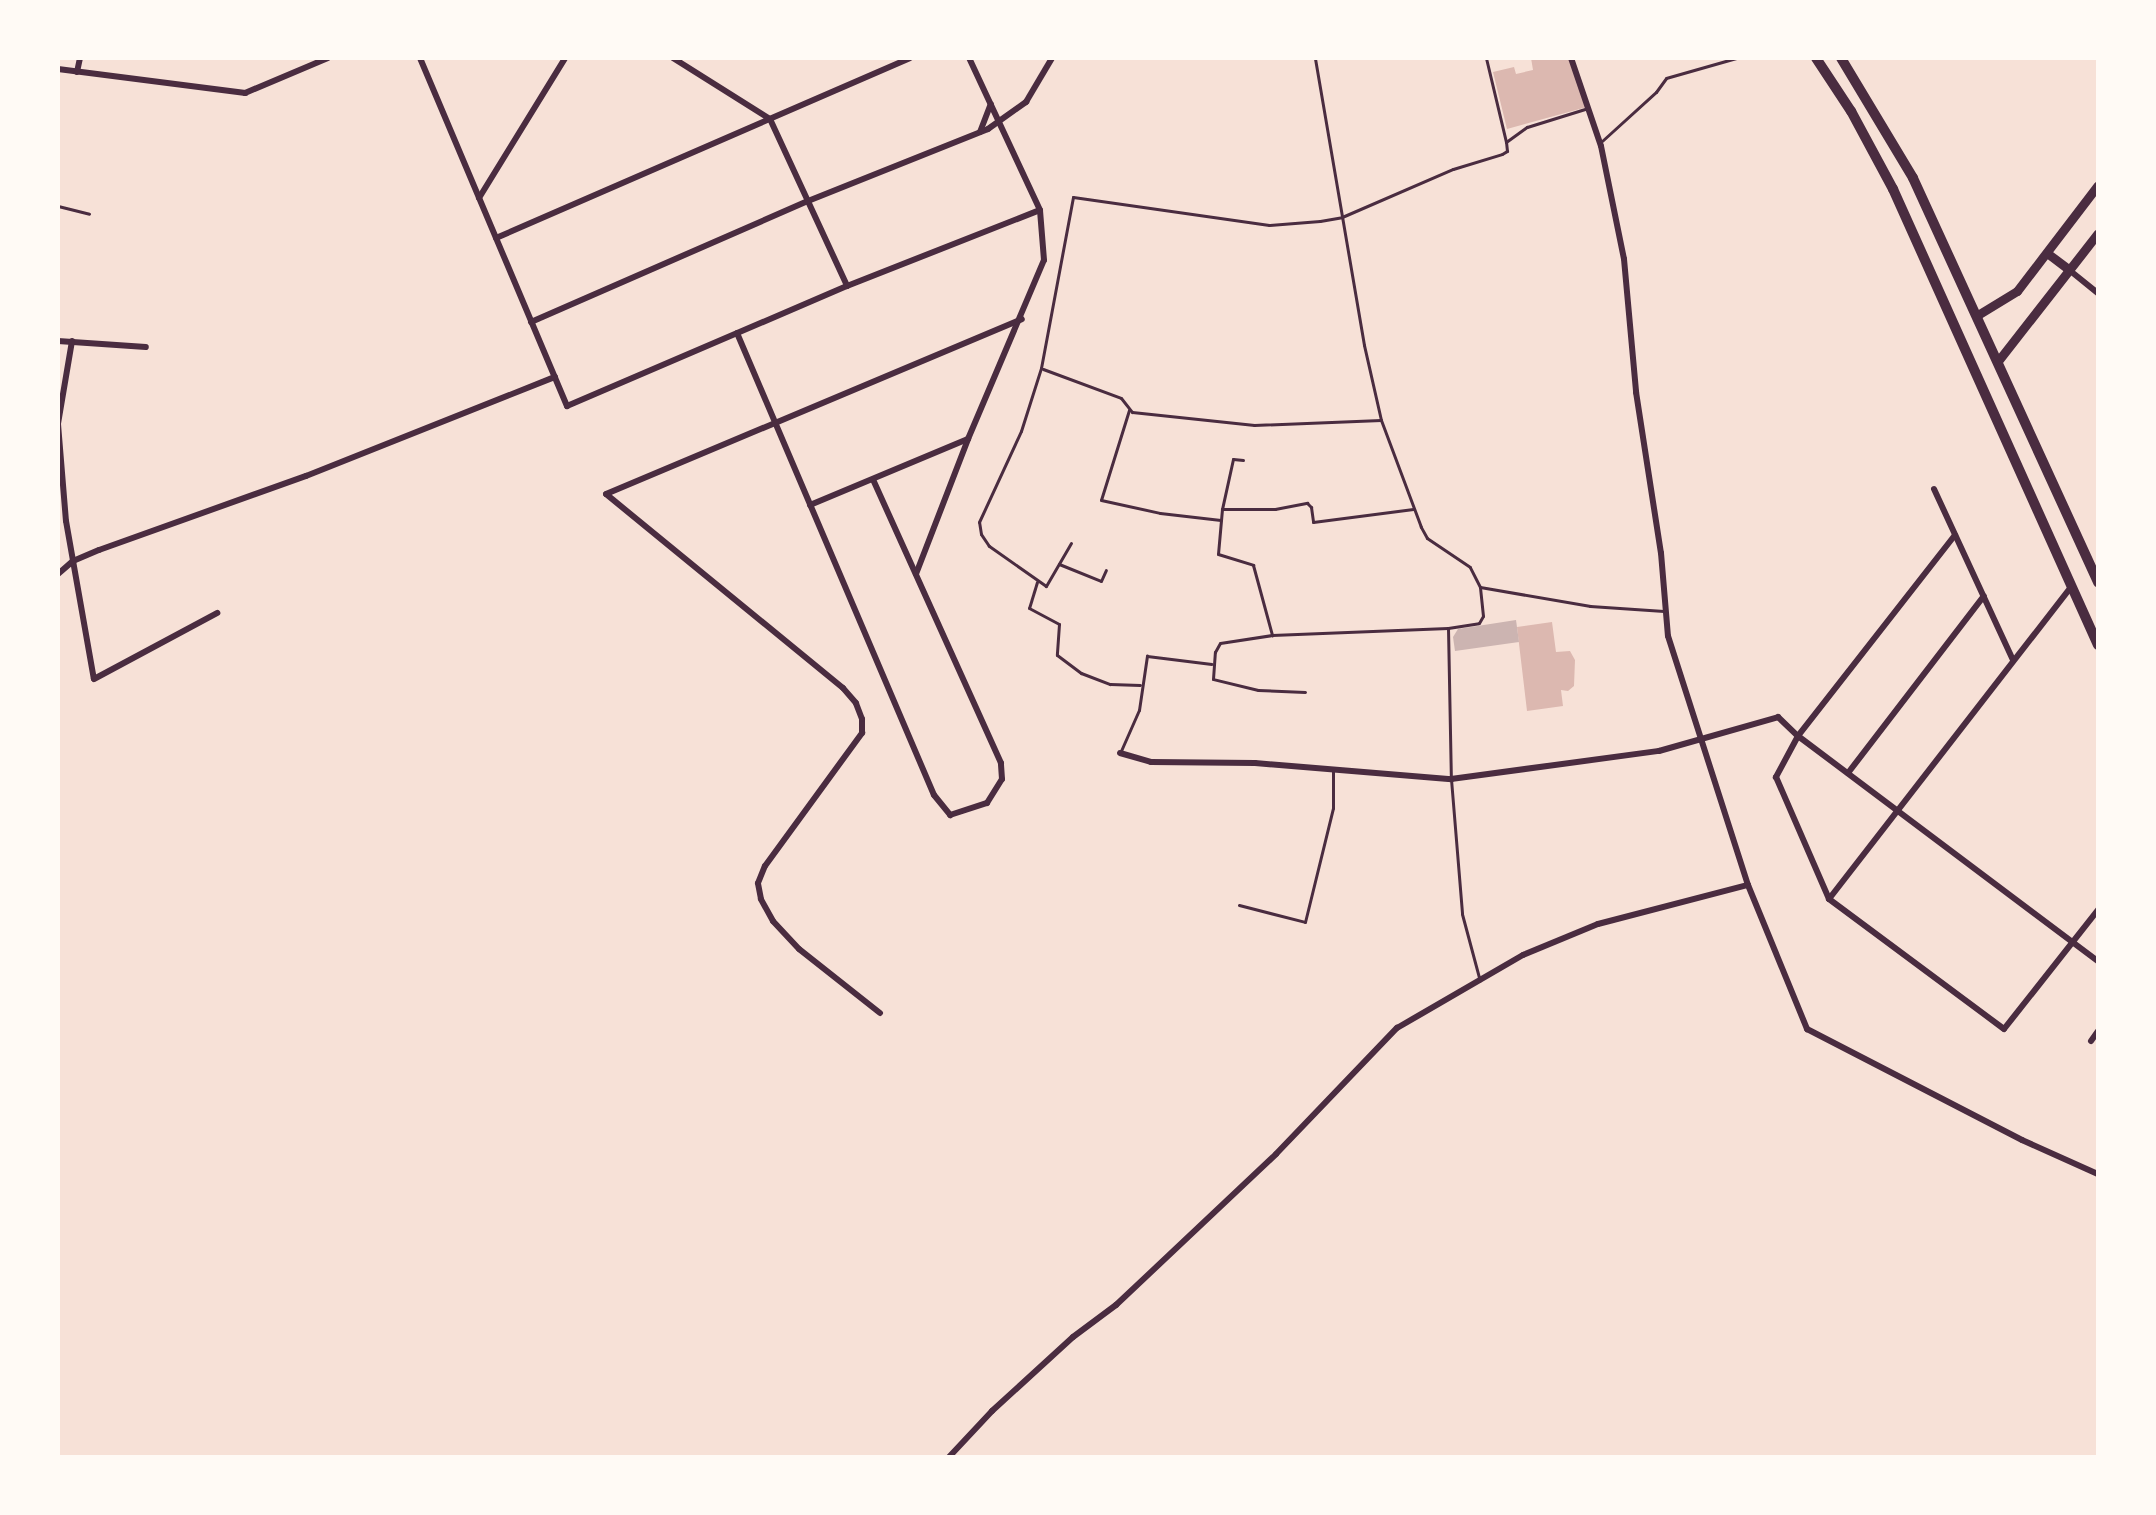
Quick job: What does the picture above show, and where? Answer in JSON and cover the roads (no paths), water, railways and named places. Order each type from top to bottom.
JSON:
[{"type":"main road","points":[[1816,58],[1893,189],[2098,645]]},
{"type":"main road","points":[[1843,59],[1913,178],[2098,583]]},
{"type":"main road","points":[[1976,316],[2017,291],[2098,185]]},
{"type":"main road","points":[[1998,361],[2098,233]]},
{"type":"main road","points":[[2047,253],[2068,269]]},
{"type":"street","points":[[77,72],[80,58]]},
{"type":"street","points":[[58,69],[158,79],[245,93],[328,58]]},
{"type":"street","points":[[420,58],[567,406],[847,286],[1040,210]]},
{"type":"street","points":[[423,66],[429,58]]},
{"type":"street","points":[[479,198],[565,58]]},
{"type":"street","points":[[673,58],[770,119],[847,286]]},
{"type":"street","points":[[496,238],[910,58]]},
{"type":"street","points":[[916,574],[968,439],[1022,319],[1044,260],[1040,210],[969,58]]},
{"type":"street","points":[[531,322],[808,201],[1000,123],[1026,102],[1052,58]]},
{"type":"street","points":[[1571,58],[1600,143],[1624,259],[1636,392],[1661,553],[1668,636],[1704,740],[1748,885],[1807,1029],[2022,1140],[2098,1174]]},
{"type":"street","points":[[980,132],[991,104]]},
{"type":"street","points":[[2068,269],[2098,293]]},
{"type":"street","points":[[880,1013],[799,949],[773,921],[761,899],[758,883],[765,866],[862,733],[862,719],[856,703],[843,688],[606,494],[1022,319]]},
{"type":"street","points":[[737,333],[934,795],[950,815],[987,803],[1002,779],[1001,763],[873,480]]},
{"type":"street","points":[[58,341],[146,347]]},
{"type":"street","points":[[72,341],[58,424],[66,521],[94,679],[217,613]]},
{"type":"street","points":[[58,574],[73,561],[306,476],[555,377]]},
{"type":"street","points":[[810,505],[968,439]]},
{"type":"street","points":[[1934,489],[2013,660]]},
{"type":"street","points":[[1955,535],[1798,736],[1776,777],[1829,899],[2004,1029],[2098,910]]},
{"type":"street","points":[[1829,899],[2072,586]]},
{"type":"street","points":[[1848,773],[1984,596]]},
{"type":"street","points":[[1120,753],[1151,762],[1255,763],[1451,779],[1659,751],[1778,717],[1798,736],[2098,961]]},
{"type":"street","points":[[949,1457],[992,1411],[1073,1337],[1116,1305],[1276,1154],[1397,1028],[1523,955],[1598,924],[1748,885]]},
{"type":"street","points":[[2091,1041],[2098,1031]]},
{"type":"lane","points":[[1305,692],[1258,690],[1213,679],[1212,664],[1220,643],[1272,635],[1448,628],[1482,621],[1480,587],[1470,567],[1427,538],[1381,420],[1315,58]]},
{"type":"lane","points":[[1071,543],[1046,586],[989,546],[981,534],[979,522],[1021,431],[1041,368],[1073,197],[1269,225],[1342,217],[1453,169],[1507,151],[1486,58]]},
{"type":"lane","points":[[1600,143],[1656,92],[1666,78],[1736,58]]},
{"type":"lane","points":[[1826,73],[1843,59]]},
{"type":"lane","points":[[1506,142],[1527,127],[1588,108]]},
{"type":"lane","points":[[58,206],[89,214]]},
{"type":"lane","points":[[1041,368],[1121,398],[1129,410],[1254,425],[1381,420]]},
{"type":"lane","points":[[1129,410],[1101,500],[1160,513],[1221,520]]},
{"type":"lane","points":[[1243,460],[1233,459],[1222,509],[1218,554],[1253,565],[1272,635]]},
{"type":"lane","points":[[1222,509],[1275,509],[1307,503],[1311,507],[1313,522],[1414,509]]},
{"type":"lane","points":[[1059,564],[1101,581],[1106,570]]},
{"type":"lane","points":[[1037,582],[1029,608],[1059,624],[1057,655],[1081,673],[1110,684],[1140,685]]},
{"type":"lane","points":[[1480,587],[1590,606],[1664,611]]},
{"type":"lane","points":[[1448,628],[1451,779],[1462,914],[1480,981]]},
{"type":"lane","points":[[1120,753],[1139,710],[1140,685],[1147,656],[1212,664]]},
{"type":"lane","points":[[1239,905],[1305,922],[1333,808],[1333,771]]}]
